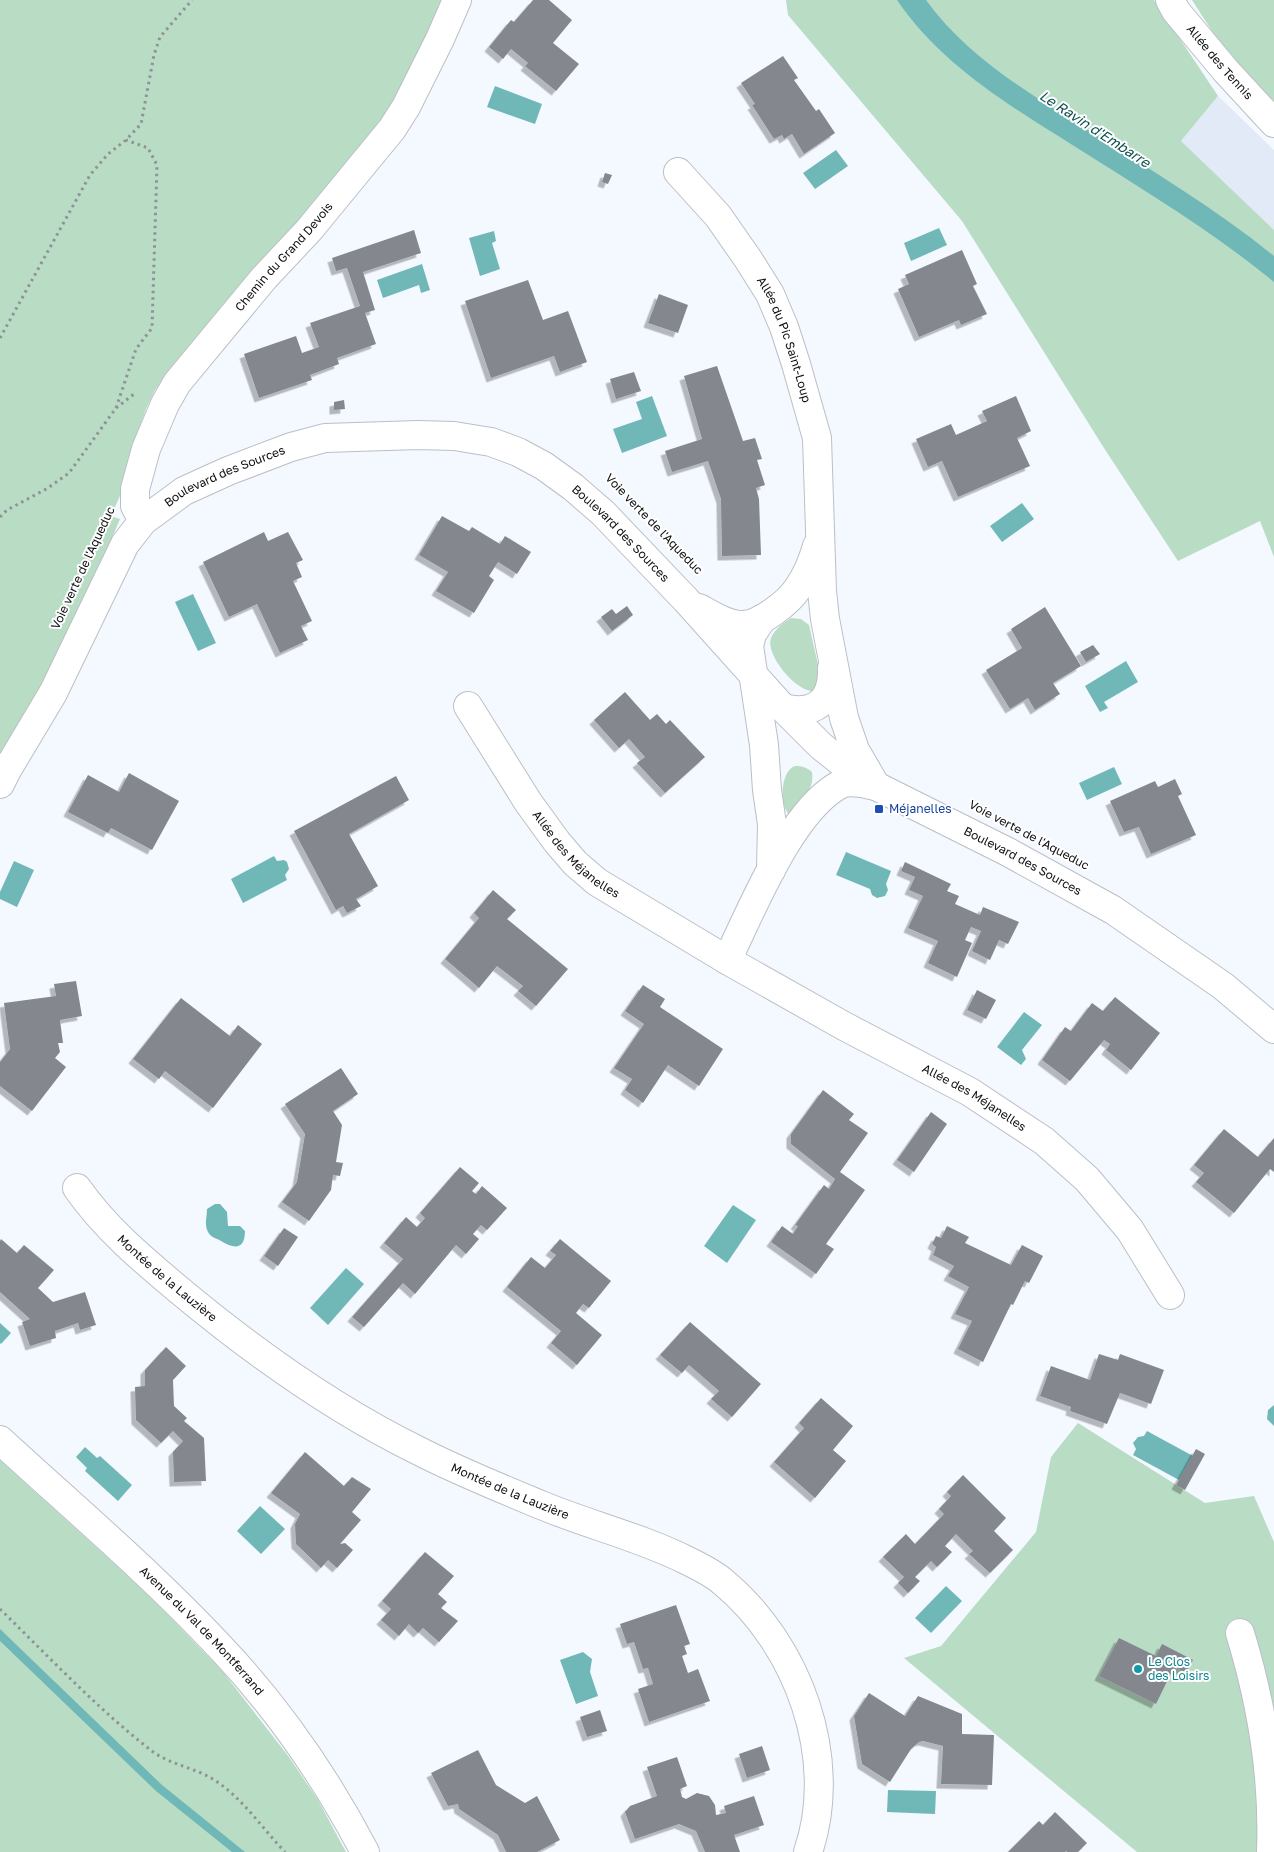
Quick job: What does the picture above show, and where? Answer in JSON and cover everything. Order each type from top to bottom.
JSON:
[{"type":"street","name":"Chemin du Grand Devois","points":[[143,521],[135,506],[135,489],[146,449],[165,404],[177,384],[264,278],[309,230],[392,129],[406,107],[458,0]]},
{"type":"street","name":"Allée des Tennis","points":[[1170,0],[1176,11],[1226,71],[1274,123]]},
{"type":"street","name":"Allée du Pic Saint-Loup","points":[[678,172],[718,216],[748,259],[770,294],[784,327],[817,438],[822,592],[825,619],[832,648]]},
{"type":"street","name":"Boulevard des Sources","points":[[0,784],[53,693],[125,544],[143,521],[184,491],[228,471],[291,447],[326,438],[418,434],[454,436],[491,442],[518,452],[544,466],[573,487],[603,513],[690,604],[783,708],[821,746],[876,786],[1008,852],[1113,910],[1223,986],[1274,1029]]},
{"type":"street","points":[[690,604],[722,620],[740,625],[751,625],[778,608],[797,590],[808,570],[820,534]]},
{"type":"street","points":[[762,619],[750,641],[750,655],[764,745],[767,790],[772,824],[770,870]]},
{"type":"street","points":[[783,708],[808,711],[826,697],[832,675],[832,648]]},
{"type":"street","points":[[832,648],[844,718],[855,750],[876,786]]},
{"type":"street","name":"Allée des Méjanelles","points":[[468,706],[528,802],[575,863],[604,886],[727,960],[844,1026],[970,1092],[1044,1141],[1088,1179],[1130,1230],[1170,1295]]},
{"type":"street","points":[[767,790],[769,770],[779,742],[795,736],[803,737],[821,746]]},
{"type":"street","points":[[727,960],[770,870],[792,834],[816,802],[839,784],[853,782],[876,786]]},
{"type":"street","name":"Montée de la Lauzière","points":[[77,1188],[91,1209],[111,1230],[202,1309],[307,1385],[361,1419],[419,1451],[517,1494],[578,1519],[668,1551],[720,1579],[739,1596],[762,1623],[786,1659],[796,1679],[811,1723],[818,1769],[818,1792],[813,1837],[808,1852]]},
{"type":"street","name":"Avenue du Val de Montferrand","points":[[0,1440],[222,1648],[284,1723],[339,1804],[365,1852]]},
{"type":"street","points":[[1240,1633],[1251,1670],[1267,1750],[1271,1785],[1271,1852]]},
{"type":"path","points":[[0,338],[90,175],[108,154],[126,140],[141,124],[154,55],[160,37],[192,0]]},
{"type":"path","points":[[116,408],[136,348],[152,328],[154,284],[157,165],[148,148],[126,140]]},
{"type":"path","points":[[0,518],[7,510],[48,488],[69,473],[116,408],[141,389],[177,384]]},
{"type":"path","points":[[0,1609],[110,1715],[150,1750],[171,1762],[215,1780],[241,1800],[285,1852]]},
{"type":"shaded area","points":[[1218,96],[1274,150],[1274,230],[1181,141]]},
{"type":"green space","points":[[0,0],[445,0],[386,120],[155,390],[138,431],[123,489],[111,516],[120,519],[74,627],[0,763]]},
{"type":"green space","points":[[786,0],[1154,0],[1218,96],[1181,141],[1274,230],[1274,557],[1260,521],[1178,561],[1104,448],[962,221],[788,15]]},
{"type":"green space","points":[[1192,0],[1274,0],[1274,104],[1237,70]]},
{"type":"green space","points":[[791,618],[801,619],[809,625],[821,678],[818,686],[812,691],[805,689],[790,679],[777,662],[770,645],[771,638],[775,632]]},
{"type":"green space","points":[[795,766],[810,770],[812,772],[812,779],[806,796],[790,815],[784,805],[783,789],[786,775]]},
{"type":"green space","points":[[1078,1423],[1205,1503],[1254,1496],[1274,1542],[1274,1852],[1137,1852],[904,1658],[941,1646],[1036,1532],[1051,1457]]},
{"type":"green space","points":[[0,1460],[152,1598],[223,1672],[289,1757],[318,1800],[346,1852],[0,1852]]},
{"type":"water","points":[[897,0],[926,0],[961,40],[1001,73],[1183,190],[1252,239],[1274,256],[1274,282],[1226,245],[1151,194],[1025,115],[978,82],[934,44]]},
{"type":"water","points":[[495,86],[542,104],[535,124],[487,107]]},
{"type":"water","points":[[836,150],[848,166],[815,189],[803,173]]},
{"type":"water","points":[[939,228],[947,245],[911,261],[904,243]]},
{"type":"water","points":[[494,231],[496,241],[492,243],[500,269],[480,276],[469,238]]},
{"type":"water","points":[[422,264],[430,290],[421,293],[419,285],[383,298],[377,280]]},
{"type":"water","points":[[652,396],[667,436],[622,453],[613,429],[642,419],[636,402]]},
{"type":"water","points":[[1022,503],[1034,519],[1002,542],[990,526]]},
{"type":"water","points":[[193,594],[216,643],[198,651],[175,602]]},
{"type":"water","points":[[1126,661],[1138,682],[1104,702],[1108,708],[1100,712],[1085,686]]},
{"type":"water","points":[[1114,767],[1122,784],[1087,800],[1079,783]]},
{"type":"water","points":[[846,852],[891,871],[886,884],[888,890],[885,896],[877,898],[872,895],[870,889],[836,875]]},
{"type":"water","points":[[274,856],[277,861],[284,860],[287,862],[289,869],[285,875],[287,880],[243,903],[231,879]]},
{"type":"water","points":[[14,861],[34,870],[17,907],[0,899],[0,892]]},
{"type":"water","points":[[1024,1012],[1042,1025],[1022,1050],[1026,1059],[1021,1065],[997,1047]]},
{"type":"water","points":[[215,1204],[220,1204],[227,1212],[228,1226],[240,1226],[245,1231],[245,1237],[241,1245],[230,1245],[209,1234],[206,1226],[207,1209]]},
{"type":"water","points":[[733,1205],[756,1220],[727,1263],[704,1246]]},
{"type":"water","points":[[346,1268],[364,1284],[328,1325],[310,1308]]},
{"type":"water","points":[[0,1323],[11,1333],[1,1344],[0,1343]]},
{"type":"water","points":[[1274,1405],[1274,1426],[1267,1419],[1268,1410]]},
{"type":"water","points":[[1147,1431],[1193,1456],[1179,1480],[1133,1455],[1136,1449],[1133,1443],[1138,1437],[1144,1436]]},
{"type":"water","points":[[85,1447],[97,1458],[100,1456],[132,1485],[118,1501],[85,1471],[87,1468],[76,1457]]},
{"type":"water","points":[[260,1506],[285,1529],[261,1554],[237,1531]]},
{"type":"water","points":[[946,1586],[962,1601],[931,1633],[915,1618]]},
{"type":"water","points":[[0,1629],[162,1785],[245,1852],[232,1852],[156,1791],[0,1641]]},
{"type":"water","points":[[583,1652],[592,1659],[590,1672],[598,1696],[576,1704],[560,1660]]},
{"type":"water","points":[[888,1790],[936,1791],[935,1814],[887,1812]]},
{"type":"building","points":[[533,0],[549,0],[572,20],[553,43],[579,64],[556,91],[525,66],[528,63],[511,49],[503,59],[489,47],[511,20],[514,22]]},
{"type":"building","points":[[783,56],[798,78],[794,80],[816,111],[819,109],[835,133],[804,154],[792,134],[784,139],[782,135],[774,139],[752,105],[755,104],[741,83]]},
{"type":"building","points":[[605,173],[612,175],[608,184],[602,182]]},
{"type":"building","points":[[414,230],[421,253],[363,272],[375,310],[365,313],[376,344],[337,358],[339,364],[310,375],[312,380],[259,398],[244,354],[296,336],[302,353],[319,347],[310,323],[360,306],[347,268],[336,271],[332,258]]},
{"type":"building","points":[[962,250],[977,284],[973,286],[987,314],[961,325],[959,320],[919,337],[898,289],[909,284],[905,275]]},
{"type":"building","points":[[528,280],[543,320],[568,311],[587,362],[560,372],[554,356],[491,378],[465,301]]},
{"type":"building","points":[[659,294],[688,305],[678,333],[648,323]]},
{"type":"building","points":[[717,366],[743,441],[755,438],[762,459],[757,460],[765,485],[756,488],[759,499],[761,555],[722,556],[721,499],[708,461],[672,472],[665,451],[702,439],[684,376]]},
{"type":"building","points":[[634,372],[641,391],[616,399],[610,379]]},
{"type":"building","points":[[1016,396],[1031,431],[1017,438],[1030,466],[958,497],[942,461],[928,467],[916,439],[951,424],[956,435],[987,421],[982,411]]},
{"type":"building","points":[[344,400],[345,409],[334,410],[334,402]]},
{"type":"building","points":[[442,516],[469,531],[472,527],[500,544],[505,536],[531,552],[517,574],[498,562],[489,576],[494,580],[474,613],[436,591],[448,572],[419,555]]},
{"type":"building","points":[[264,532],[268,541],[288,532],[303,560],[296,563],[302,577],[293,581],[312,621],[301,626],[308,640],[280,653],[257,604],[229,617],[203,562]]},
{"type":"building","points":[[627,606],[633,615],[612,631],[601,617],[612,609],[616,614]]},
{"type":"building","points":[[1045,607],[1081,666],[1053,683],[1060,694],[1035,710],[1028,698],[1010,709],[986,670],[1022,648],[1011,629]]},
{"type":"building","points":[[1093,645],[1100,654],[1086,662],[1080,652]]},
{"type":"building","points":[[625,692],[650,720],[657,714],[666,724],[670,720],[705,757],[665,793],[637,763],[645,757],[629,739],[619,748],[594,720]]},
{"type":"building","points":[[129,773],[179,801],[152,850],[111,828],[108,833],[68,812],[88,775],[119,792]]},
{"type":"building","points":[[396,776],[409,800],[349,834],[378,886],[356,899],[361,906],[347,913],[343,906],[336,910],[294,831]]},
{"type":"building","points":[[1175,779],[1182,794],[1178,796],[1196,835],[1151,854],[1139,827],[1124,832],[1110,801],[1155,781],[1158,787]]},
{"type":"building","points":[[905,862],[951,884],[947,891],[959,896],[955,904],[980,915],[983,907],[1019,922],[1008,944],[999,940],[990,960],[972,951],[981,931],[971,927],[965,940],[972,943],[957,977],[928,963],[938,941],[908,928],[923,896],[909,890],[915,877],[901,871]]},
{"type":"building","points":[[493,890],[516,910],[507,919],[568,969],[536,1006],[518,991],[523,986],[497,966],[479,988],[445,959],[479,918],[474,913]]},
{"type":"building","points":[[76,981],[82,1016],[60,1020],[63,1043],[58,1043],[60,1052],[55,1058],[66,1067],[32,1111],[0,1086],[0,1062],[10,1049],[4,1003],[56,996],[54,984]]},
{"type":"building","points":[[643,985],[665,999],[660,1007],[723,1049],[699,1086],[668,1065],[643,1103],[625,1090],[632,1079],[614,1068],[644,1024],[625,1011]]},
{"type":"building","points":[[977,990],[996,1000],[986,1019],[967,1010]]},
{"type":"building","points":[[1115,997],[1160,1033],[1131,1070],[1106,1050],[1110,1044],[1104,1040],[1070,1081],[1042,1060],[1065,1027],[1071,1031],[1092,1003],[1103,1011]]},
{"type":"building","points":[[181,998],[230,1036],[238,1025],[262,1044],[213,1108],[165,1071],[159,1079],[133,1059]]},
{"type":"building","points":[[341,1068],[358,1094],[333,1111],[342,1125],[336,1162],[343,1163],[340,1176],[333,1175],[331,1190],[309,1221],[282,1202],[297,1182],[305,1134],[285,1104]]},
{"type":"building","points":[[823,1090],[854,1114],[849,1120],[868,1133],[840,1172],[865,1190],[826,1244],[834,1249],[816,1274],[771,1242],[782,1226],[793,1234],[798,1226],[795,1225],[824,1185],[829,1189],[835,1179],[791,1144],[791,1134]]},
{"type":"building","points":[[931,1112],[947,1124],[914,1172],[897,1160]]},
{"type":"building","points":[[1224,1129],[1258,1157],[1274,1138],[1274,1172],[1270,1169],[1234,1213],[1196,1182],[1204,1173],[1194,1165]]},
{"type":"building","points":[[460,1167],[479,1183],[472,1191],[476,1194],[482,1186],[507,1208],[487,1230],[481,1225],[473,1234],[479,1239],[466,1254],[456,1245],[415,1294],[403,1283],[364,1327],[352,1317],[403,1259],[384,1243],[406,1217],[417,1227],[425,1218],[420,1213]]},
{"type":"building","points":[[947,1226],[969,1237],[965,1243],[1011,1265],[1022,1245],[1043,1256],[1029,1283],[1025,1281],[1013,1305],[1011,1304],[983,1362],[958,1349],[972,1321],[955,1314],[969,1287],[948,1276],[954,1266],[933,1255],[936,1247],[932,1244],[936,1236],[941,1238]]},
{"type":"building","points":[[284,1228],[298,1237],[278,1266],[264,1256]]},
{"type":"building","points":[[1,1239],[17,1253],[24,1245],[54,1270],[38,1288],[53,1302],[85,1292],[96,1325],[80,1330],[78,1323],[55,1331],[56,1338],[30,1346],[22,1322],[30,1319],[0,1292]]},
{"type":"building","points":[[560,1239],[611,1281],[589,1308],[583,1304],[576,1313],[602,1335],[577,1365],[551,1343],[561,1331],[507,1287],[531,1257],[545,1268],[556,1255],[550,1251]]},
{"type":"building","points":[[690,1322],[761,1384],[732,1417],[711,1399],[719,1391],[689,1365],[682,1373],[660,1355]]},
{"type":"building","points":[[166,1347],[186,1366],[173,1380],[174,1406],[187,1418],[184,1421],[204,1438],[206,1481],[174,1482],[173,1452],[183,1441],[173,1431],[161,1443],[136,1420],[135,1387],[145,1386],[145,1370]]},
{"type":"building","points":[[1099,1354],[1118,1360],[1120,1354],[1164,1370],[1151,1404],[1120,1393],[1107,1424],[1070,1411],[1071,1407],[1040,1396],[1051,1366],[1090,1380]]},
{"type":"building","points":[[821,1398],[853,1426],[833,1450],[846,1461],[815,1498],[774,1462],[804,1428],[799,1423]]},
{"type":"building","points":[[1196,1449],[1205,1454],[1185,1490],[1176,1485]]},
{"type":"building","points":[[305,1452],[344,1486],[352,1477],[371,1489],[352,1512],[361,1520],[340,1544],[345,1543],[353,1550],[337,1568],[328,1560],[321,1568],[296,1544],[295,1524],[300,1514],[271,1493]]},
{"type":"building","points":[[963,1475],[1006,1518],[994,1531],[1013,1550],[990,1573],[969,1554],[973,1551],[956,1534],[945,1546],[952,1552],[937,1567],[931,1561],[915,1577],[920,1581],[908,1593],[898,1583],[904,1577],[883,1557],[906,1534],[915,1544],[944,1514],[939,1509],[951,1496],[947,1492]]},
{"type":"building","points":[[425,1552],[454,1576],[438,1594],[447,1602],[441,1608],[458,1621],[439,1642],[423,1628],[418,1633],[409,1624],[399,1636],[381,1620],[391,1609],[382,1601]]},
{"type":"building","points":[[676,1605],[690,1644],[684,1646],[687,1654],[682,1656],[688,1673],[698,1669],[710,1701],[649,1722],[638,1689],[653,1684],[648,1668],[643,1669],[634,1642],[627,1644],[620,1624]]},
{"type":"building","name":"Le Clos des Loisirs","points":[[1119,1638],[1156,1656],[1162,1644],[1193,1660],[1186,1672],[1174,1667],[1156,1704],[1099,1676]]},
{"type":"building","points":[[869,1693],[905,1716],[918,1696],[962,1714],[962,1734],[994,1735],[992,1785],[941,1784],[943,1746],[923,1741],[911,1749],[890,1782],[862,1764],[854,1716]]},
{"type":"building","points":[[600,1710],[607,1731],[587,1737],[580,1717]]},
{"type":"building","points":[[762,1746],[770,1770],[747,1778],[739,1754]]},
{"type":"building","points":[[478,1750],[496,1785],[525,1803],[537,1796],[560,1840],[537,1852],[506,1852],[498,1835],[459,1809],[458,1804],[448,1806],[431,1773]]},
{"type":"building","points":[[677,1757],[687,1786],[680,1789],[682,1797],[686,1799],[697,1793],[709,1796],[715,1805],[716,1815],[726,1813],[724,1806],[754,1796],[764,1825],[734,1835],[740,1852],[705,1852],[696,1831],[679,1824],[635,1839],[625,1812],[630,1806],[657,1796],[647,1767]]},
{"type":"building","points":[[1055,1812],[1087,1843],[1078,1852],[1008,1852],[1039,1821],[1043,1825]]},
{"type":"place","name":"Méjanelles","points":[[879,809]]},
{"type":"place","name":"Le Clos des Loisirs","points":[[1138,1669]]},
{"type":"water label","name":"Le Ravin d'Embarre","points":[[1095,129]]}]
